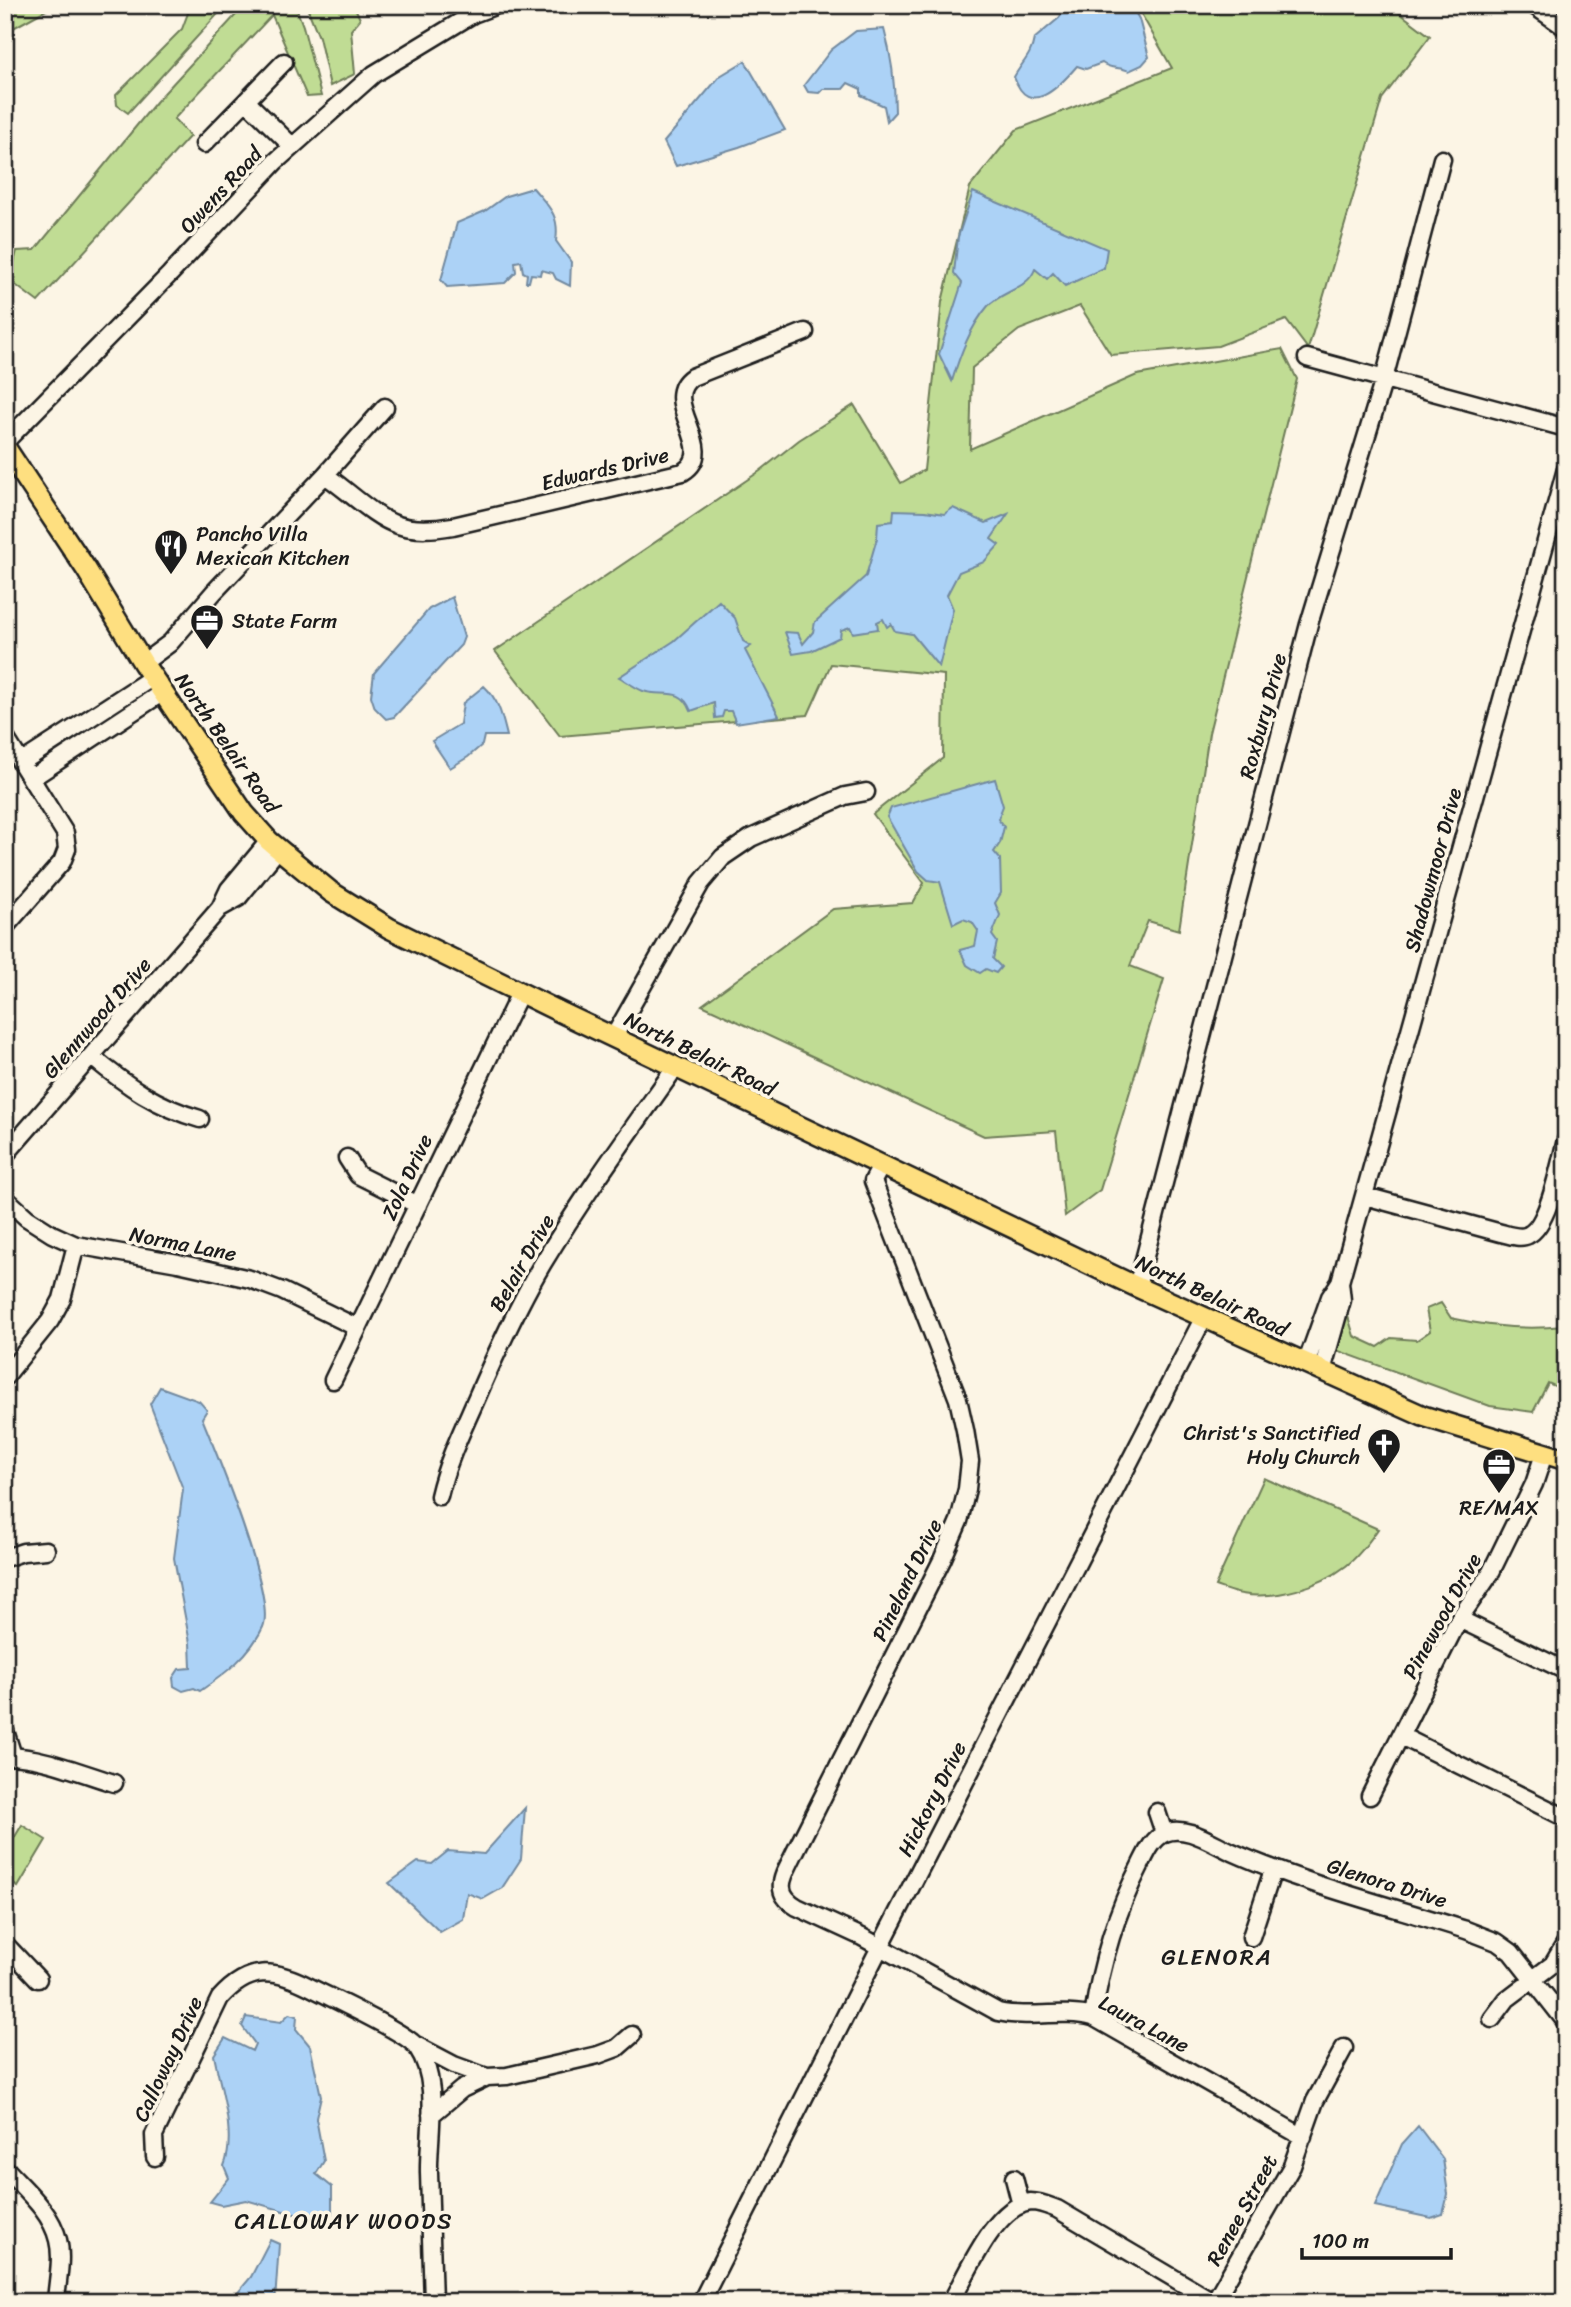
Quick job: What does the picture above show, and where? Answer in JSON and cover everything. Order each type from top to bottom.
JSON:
[{"type":"main road","name":"North Belair Road","points":[[5,444],[153,677],[244,813],[274,844],[331,892],[389,928],[520,993],[1137,1287],[1423,1416],[1566,1460]]},
{"type":"street","name":"Owens Road","points":[[5,444],[292,146],[374,74],[472,10],[497,5]]},
{"type":"street","points":[[1533,5],[1566,28]]},
{"type":"street","points":[[204,144],[284,62]]},
{"type":"street","points":[[247,101],[292,146]]},
{"type":"street","name":"Roxbury Drive","points":[[1137,1287],[1309,624],[1384,379],[1442,159]]},
{"type":"street","name":"Edwards Drive","points":[[325,475],[382,518],[413,529],[434,529],[683,472],[691,467],[696,459],[696,450],[681,400],[680,391],[685,382],[805,332]]},
{"type":"street","points":[[1307,358],[1566,429]]},
{"type":"street","points":[[32,778],[153,677],[170,643],[385,407]]},
{"type":"street","name":"Shadowmoor Drive","points":[[1314,1368],[1328,1324],[1342,1300],[1340,1282],[1566,469]]},
{"type":"street","points":[[22,762],[153,677]]},
{"type":"street","points":[[5,737],[65,833],[67,849],[62,862],[5,926]]},
{"type":"street","points":[[612,1038],[701,883],[723,857],[751,838],[845,796],[866,792]]},
{"type":"street","name":"Glennwood Drive","points":[[5,1155],[220,908],[237,898],[274,844]]},
{"type":"street","name":"Zola Drive","points":[[333,1380],[520,993]]},
{"type":"street","points":[[92,1057],[124,1084],[149,1100],[177,1113],[200,1119]]},
{"type":"street","name":"Belair Drive","points":[[439,1496],[444,1472],[481,1389],[515,1314],[542,1265],[580,1204],[675,1068]]},
{"type":"street","points":[[1365,1196],[1501,1233],[1527,1236],[1537,1228],[1545,1214],[1566,1140]]},
{"type":"street","points":[[346,1158],[358,1175],[418,1205]]},
{"type":"street","name":"Pineland Drive","points":[[880,1947],[787,1901],[782,1894],[781,1882],[942,1560],[959,1521],[967,1489],[970,1461],[958,1399],[873,1181],[881,1166]]},
{"type":"street","name":"Norma Lane","points":[[5,1198],[35,1223],[76,1245],[250,1279],[282,1291],[358,1328]]},
{"type":"street","points":[[5,1377],[50,1321],[62,1299],[76,1245]]},
{"type":"street","name":"Hickory Drive","points":[[701,2302],[1204,1317]]},
{"type":"street","name":"Pinewood Drive","points":[[1370,1797],[1459,1619],[1490,1574],[1534,1484],[1544,1454]]},
{"type":"street","points":[[5,1558],[23,1552],[46,1550]]},
{"type":"street","points":[[1459,1619],[1566,1671]]},
{"type":"street","points":[[5,1731],[9,1756],[31,1759],[114,1783]]},
{"type":"street","points":[[1401,1736],[1566,1818]]},
{"type":"street","points":[[1093,2017],[1116,1916],[1149,1848],[1164,1833],[1157,1812]]},
{"type":"street","name":"Glenora Drive","points":[[1164,1833],[1185,1831],[1273,1870],[1480,1934],[1511,1952],[1566,2022]]},
{"type":"street","points":[[1251,1937],[1273,1870]]},
{"type":"street","points":[[1492,2019],[1507,1999],[1553,1964],[1566,1942]]},
{"type":"street","points":[[5,1944],[38,1979]]},
{"type":"street","name":"Laura Lane","points":[[880,1947],[998,2012],[1013,2015],[1080,2014],[1093,2017],[1303,2137]]},
{"type":"street","name":"Calloway Drive","points":[[155,2157],[153,2136],[210,2014],[233,1984],[248,1976],[265,1972],[285,1975],[399,2033],[454,2065],[487,2077]]},
{"type":"street","points":[[431,2115],[462,2089],[487,2077],[507,2076],[598,2055],[617,2048],[632,2035]]},
{"type":"street","points":[[416,2045],[428,2072],[431,2093],[429,2170],[433,2302]]},
{"type":"street","name":"Renee Street","points":[[1214,2302],[1292,2166],[1315,2101],[1344,2048]]},
{"type":"street","points":[[5,2168],[47,2214],[54,2229],[59,2254],[56,2302]]},
{"type":"street","points":[[1014,2178],[1021,2205]]},
{"type":"street","points":[[951,2302],[992,2229],[1005,2214],[1031,2202],[1057,2209],[1214,2302]]},
{"type":"green space","points":[[5,5],[55,5],[6,32]]},
{"type":"green space","points":[[191,5],[226,5],[128,113],[117,105],[116,95],[182,29]]},
{"type":"green space","points":[[245,5],[295,5],[321,96],[307,97],[272,15],[174,119],[190,136],[38,302],[5,277],[5,270],[12,270],[17,251],[35,250],[156,102]]},
{"type":"green space","points":[[306,5],[354,5],[360,19],[351,30],[355,74],[330,86],[319,37]]},
{"type":"green space","points":[[1136,5],[1389,5],[1430,36],[1382,99],[1308,349],[1286,320],[1218,346],[1111,355],[1080,306],[1019,330],[972,368],[970,449],[1137,375],[1282,349],[1297,379],[1209,733],[1179,930],[1148,921],[1130,966],[1164,979],[1100,1190],[1065,1216],[1056,1131],[984,1136],[702,1005],[833,909],[913,903],[924,883],[873,814],[943,758],[944,675],[831,664],[808,715],[560,736],[495,651],[760,471],[799,440],[854,405],[901,483],[924,470],[942,302],[970,187],[1016,130],[1172,68]]},
{"type":"green space","points":[[1441,1303],[1451,1318],[1493,1326],[1564,1326],[1566,1318],[1566,1391],[1548,1383],[1533,1412],[1490,1406],[1336,1350],[1347,1313],[1354,1336],[1378,1347],[1391,1338],[1417,1340],[1430,1331],[1426,1309]]},
{"type":"green space","points":[[1264,1478],[1378,1529],[1351,1562],[1310,1586],[1282,1593],[1255,1595],[1235,1593],[1215,1586]]},
{"type":"green space","points":[[22,1825],[46,1840],[18,1887],[5,1879],[5,1853]]},
{"type":"water","points":[[1068,5],[1131,5],[1139,19],[1149,57],[1142,65],[1129,71],[1102,63],[1086,69],[1077,66],[1053,90],[1036,98],[1028,96],[1020,89],[1014,77],[1029,54],[1034,39],[1059,18]]},
{"type":"water","points":[[884,29],[891,60],[895,101],[895,112],[887,121],[884,106],[861,95],[861,89],[848,83],[843,89],[808,92],[804,85],[831,50],[856,31]]},
{"type":"water","points":[[745,61],[785,130],[676,166],[664,142],[720,76]]},
{"type":"water","points":[[533,188],[555,218],[556,241],[571,262],[570,286],[556,279],[553,273],[541,270],[540,275],[531,274],[529,282],[526,282],[527,274],[523,272],[521,261],[515,262],[516,272],[505,283],[447,287],[441,280],[457,223],[485,211],[506,196]]},
{"type":"water","points":[[973,192],[1107,249],[1104,268],[1065,286],[1053,273],[1047,279],[1035,269],[1032,276],[1021,286],[988,306],[971,332],[952,381],[939,354],[962,283],[954,273],[958,237]]},
{"type":"water","points":[[953,508],[986,523],[1008,514],[991,539],[999,545],[984,562],[959,572],[947,595],[953,609],[939,667],[912,634],[895,631],[891,624],[887,627],[883,619],[877,622],[878,629],[853,633],[850,627],[841,630],[840,637],[811,651],[793,654],[785,632],[798,633],[803,644],[813,632],[815,622],[866,576],[877,538],[878,523],[893,521],[894,510],[944,514]]},
{"type":"water","points":[[452,597],[464,637],[461,645],[394,717],[386,719],[375,708],[371,696],[374,673],[429,609]]},
{"type":"water","points":[[719,601],[735,618],[743,641],[751,646],[745,650],[779,716],[736,723],[731,711],[724,711],[722,717],[715,718],[714,703],[691,711],[687,703],[676,695],[643,691],[619,677],[674,641]]},
{"type":"water","points":[[484,686],[497,703],[507,736],[484,736],[482,745],[450,768],[432,741],[460,724],[463,703]]},
{"type":"water","points":[[995,779],[1003,806],[998,819],[1004,827],[1000,843],[994,852],[1000,859],[1001,893],[995,903],[1000,915],[992,935],[997,942],[993,959],[1001,967],[996,973],[986,969],[980,973],[967,965],[960,950],[975,946],[978,931],[972,922],[963,919],[953,924],[940,882],[928,880],[918,871],[887,817],[891,808]]},
{"type":"water","points":[[160,1387],[199,1401],[207,1410],[202,1418],[243,1524],[265,1611],[263,1627],[244,1655],[200,1691],[194,1688],[183,1691],[174,1686],[173,1678],[179,1669],[191,1668],[190,1643],[174,1558],[183,1489],[150,1404]]},
{"type":"water","points":[[525,1808],[521,1859],[502,1888],[483,1899],[467,1893],[463,1919],[440,1932],[389,1883],[418,1862],[432,1864],[448,1851],[484,1854]]},
{"type":"water","points":[[289,2014],[297,2016],[296,2029],[310,2046],[321,2096],[316,2118],[324,2161],[316,2174],[332,2187],[332,2214],[294,2214],[246,2200],[221,2205],[210,2202],[229,2178],[224,2166],[228,2153],[228,2126],[214,2055],[225,2038],[252,2051],[255,2044],[242,2026],[246,2017],[281,2022]]},
{"type":"water","points":[[1418,2126],[1443,2159],[1448,2194],[1443,2214],[1431,2218],[1375,2206],[1402,2144]]},
{"type":"water","points":[[270,2240],[279,2244],[275,2302],[230,2302],[251,2277]]},
{"type":"place","name":"Pancho Villa Mexican Kitchen","points":[[171,576]]},
{"type":"place","name":"State Farm","points":[[207,651]]},
{"type":"place","name":"Christ's Sanctified Holy Church","points":[[1384,1475]]},
{"type":"place","name":"RE/MAX","points":[[1499,1495]]},
{"type":"district","name":"GLENORA","points":[[1217,1957]]},
{"type":"district","name":"CALLOWAY WOODS","points":[[344,2221]]}]
